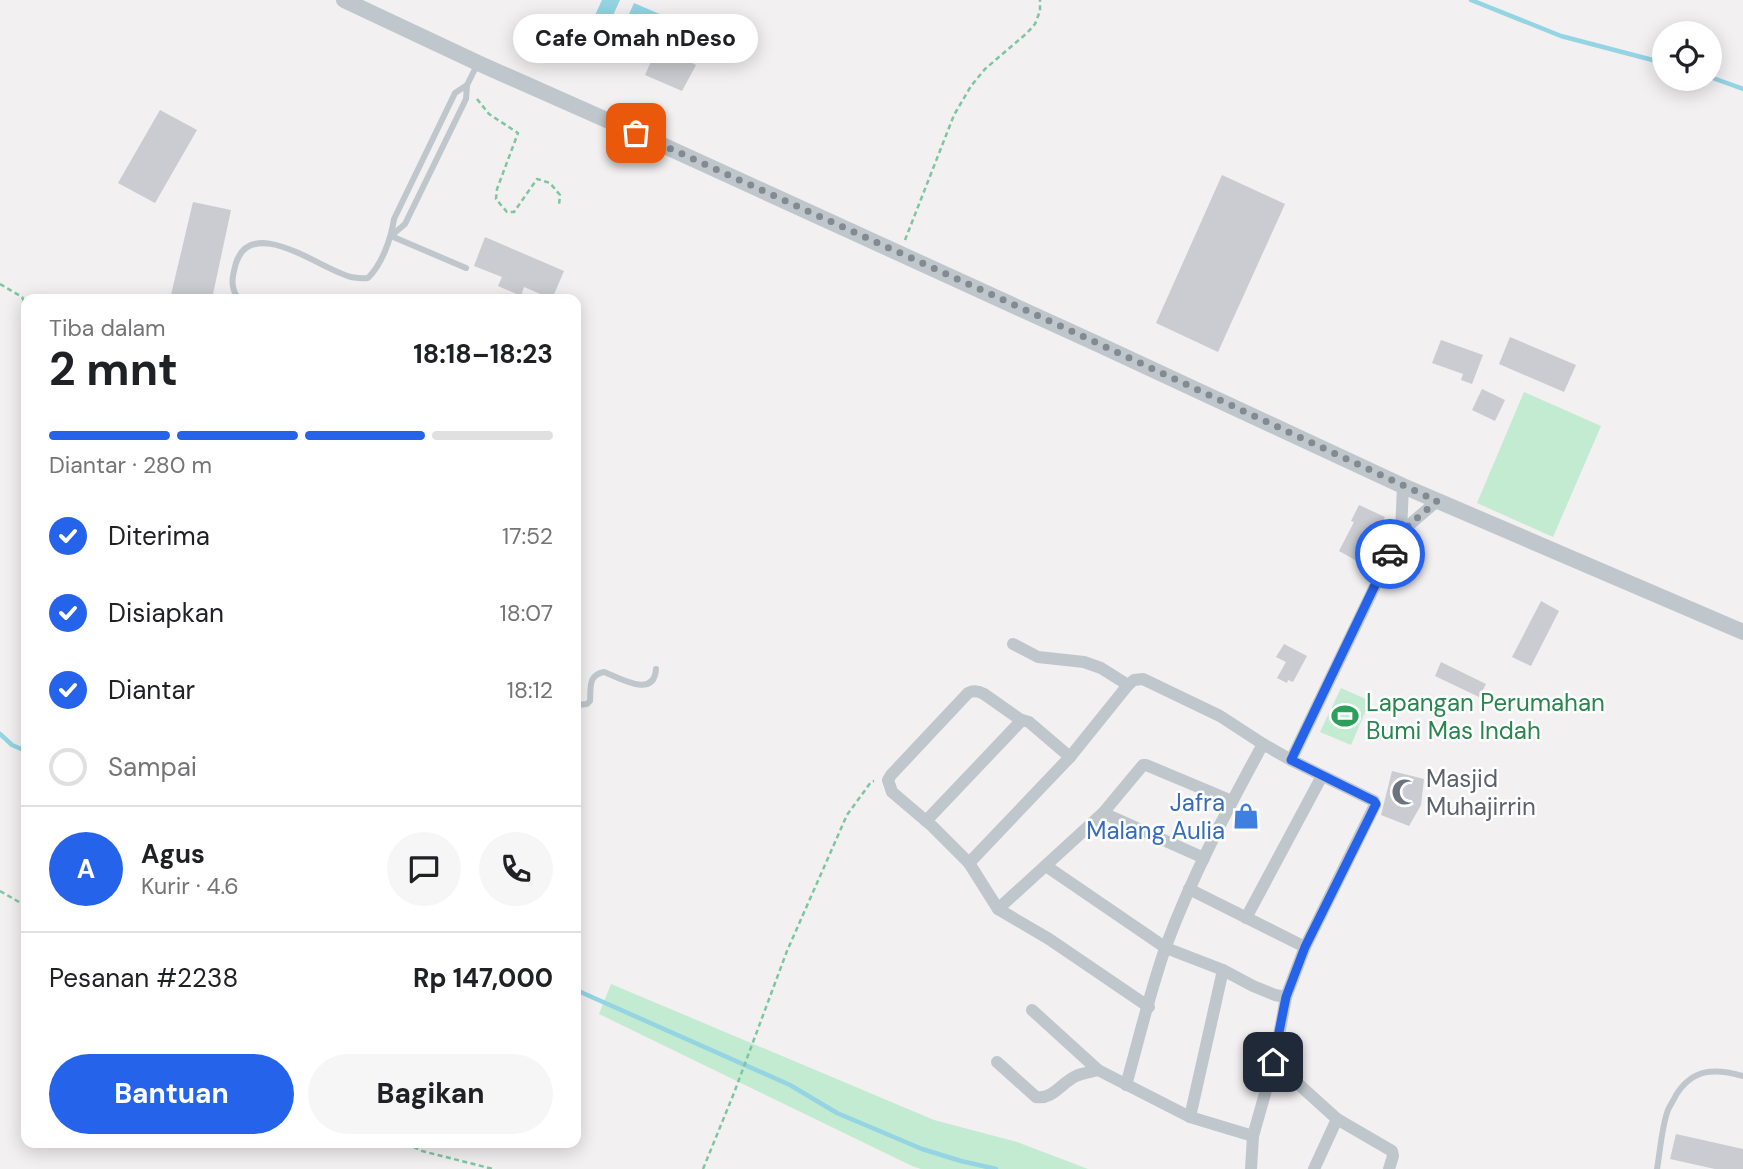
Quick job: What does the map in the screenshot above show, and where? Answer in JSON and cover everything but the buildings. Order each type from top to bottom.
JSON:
[{"type":"street","points":[[344,0],[1403,486],[1743,632]]},
{"type":"street","points":[[1291,760],[1401,532],[1403,486]]},
{"type":"street","points":[[1401,532],[1437,501]]},
{"type":"street","points":[[1013,644],[1038,657],[1084,662],[1101,668],[1128,685]]},
{"type":"street","points":[[969,863],[1070,757],[1134,680],[1143,679],[1220,716],[1291,760],[1374,801],[1376,804],[1305,947],[1286,997],[1273,1062],[1253,1136],[1251,1169]]},
{"type":"street","points":[[1070,757],[1025,719],[1021,720],[984,694],[971,692],[888,780],[892,792],[969,863],[998,909],[1049,939],[1149,1007]]},
{"type":"street","points":[[926,821],[1021,720]]},
{"type":"street","points":[[1126,1084],[1166,948],[1189,889],[1263,744]]},
{"type":"street","points":[[998,909],[1103,813],[1143,765],[1232,801]]},
{"type":"street","points":[[1246,918],[1322,776]]},
{"type":"street","points":[[1103,813],[1204,858]]},
{"type":"street","points":[[1046,866],[1166,948],[1223,970],[1252,986],[1286,997]]},
{"type":"street","points":[[1189,889],[1305,947]]},
{"type":"street","points":[[1190,1117],[1223,970]]},
{"type":"street","points":[[1032,1010],[1098,1070],[1190,1117],[1253,1136]]},
{"type":"street","points":[[997,1062],[1036,1097],[1041,1098],[1047,1097],[1073,1078],[1098,1070]]},
{"type":"street","points":[[1273,1062],[1337,1119],[1392,1151],[1389,1169]]},
{"type":"street","points":[[1314,1169],[1337,1119]]},
{"type":"lane","points":[[391,236],[405,224],[466,99],[467,85],[478,63]]},
{"type":"lane","points":[[236,294],[231,283],[240,252],[255,243],[288,248],[343,274],[368,278],[391,236],[394,219],[455,93],[467,85]]},
{"type":"lane","points":[[391,236],[466,268]]},
{"type":"lane","points":[[581,705],[590,701],[591,680],[599,673],[604,672],[642,686],[649,684],[656,674],[656,669]]},
{"type":"lane","points":[[1657,1169],[1668,1109],[1683,1085],[1694,1076],[1710,1071],[1743,1076]]},
{"type":"path","points":[[900,253],[954,115],[971,86],[985,69],[1035,24],[1040,11],[1040,0]]},
{"type":"path","points":[[467,85],[489,114],[519,133],[497,189],[496,199],[507,212],[514,212],[537,179],[550,183],[560,195],[559,205]]},
{"type":"path","points":[[0,284],[21,296]]},
{"type":"path","points":[[703,1169],[787,951],[847,815],[872,782],[888,780]]},
{"type":"path","points":[[0,891],[21,903]]},
{"type":"path","points":[[416,1148],[493,1169]]},
{"type":"green space","points":[[1524,392],[1601,426],[1553,537],[1477,503]]},
{"type":"green space","name":"Lapangan Perumahan Bumi Mas Indah","points":[[1341,688],[1370,701],[1351,745],[1320,732]]},
{"type":"green space","points":[[611,984],[934,1120],[1017,1142],[1088,1169],[921,1169],[912,1166],[599,1014]]},
{"type":"water","points":[[602,0],[620,0],[602,40],[587,33]]},
{"type":"water","points":[[634,3],[671,19],[661,39],[625,23]]},
{"type":"waterway","points":[[1471,0],[1561,36],[1652,60]]},
{"type":"waterway","points":[[1722,81],[1743,89]]},
{"type":"waterway","points":[[0,734],[21,749]]},
{"type":"waterway","points":[[581,992],[790,1085],[837,1113],[922,1149],[996,1169]]},
{"type":"way so far","points":[[636,133],[1437,501],[1401,532],[1390,554]]},
{"type":"place","name":"Cafe Omah nDeso","points":[[636,133]]},
{"type":"place","name":"Lapangan Perumahan Bumi Mas Indah","points":[[1345,716]]},
{"type":"place","name":"Masjid Muhajirrin","points":[[1405,792]]},
{"type":"place","name":"Jafra Malang Aulia","points":[[1246,816]]},
{"type":"route","points":[[1273,1062],[1286,997],[1305,947],[1376,804],[1291,760],[1390,554]]}]
